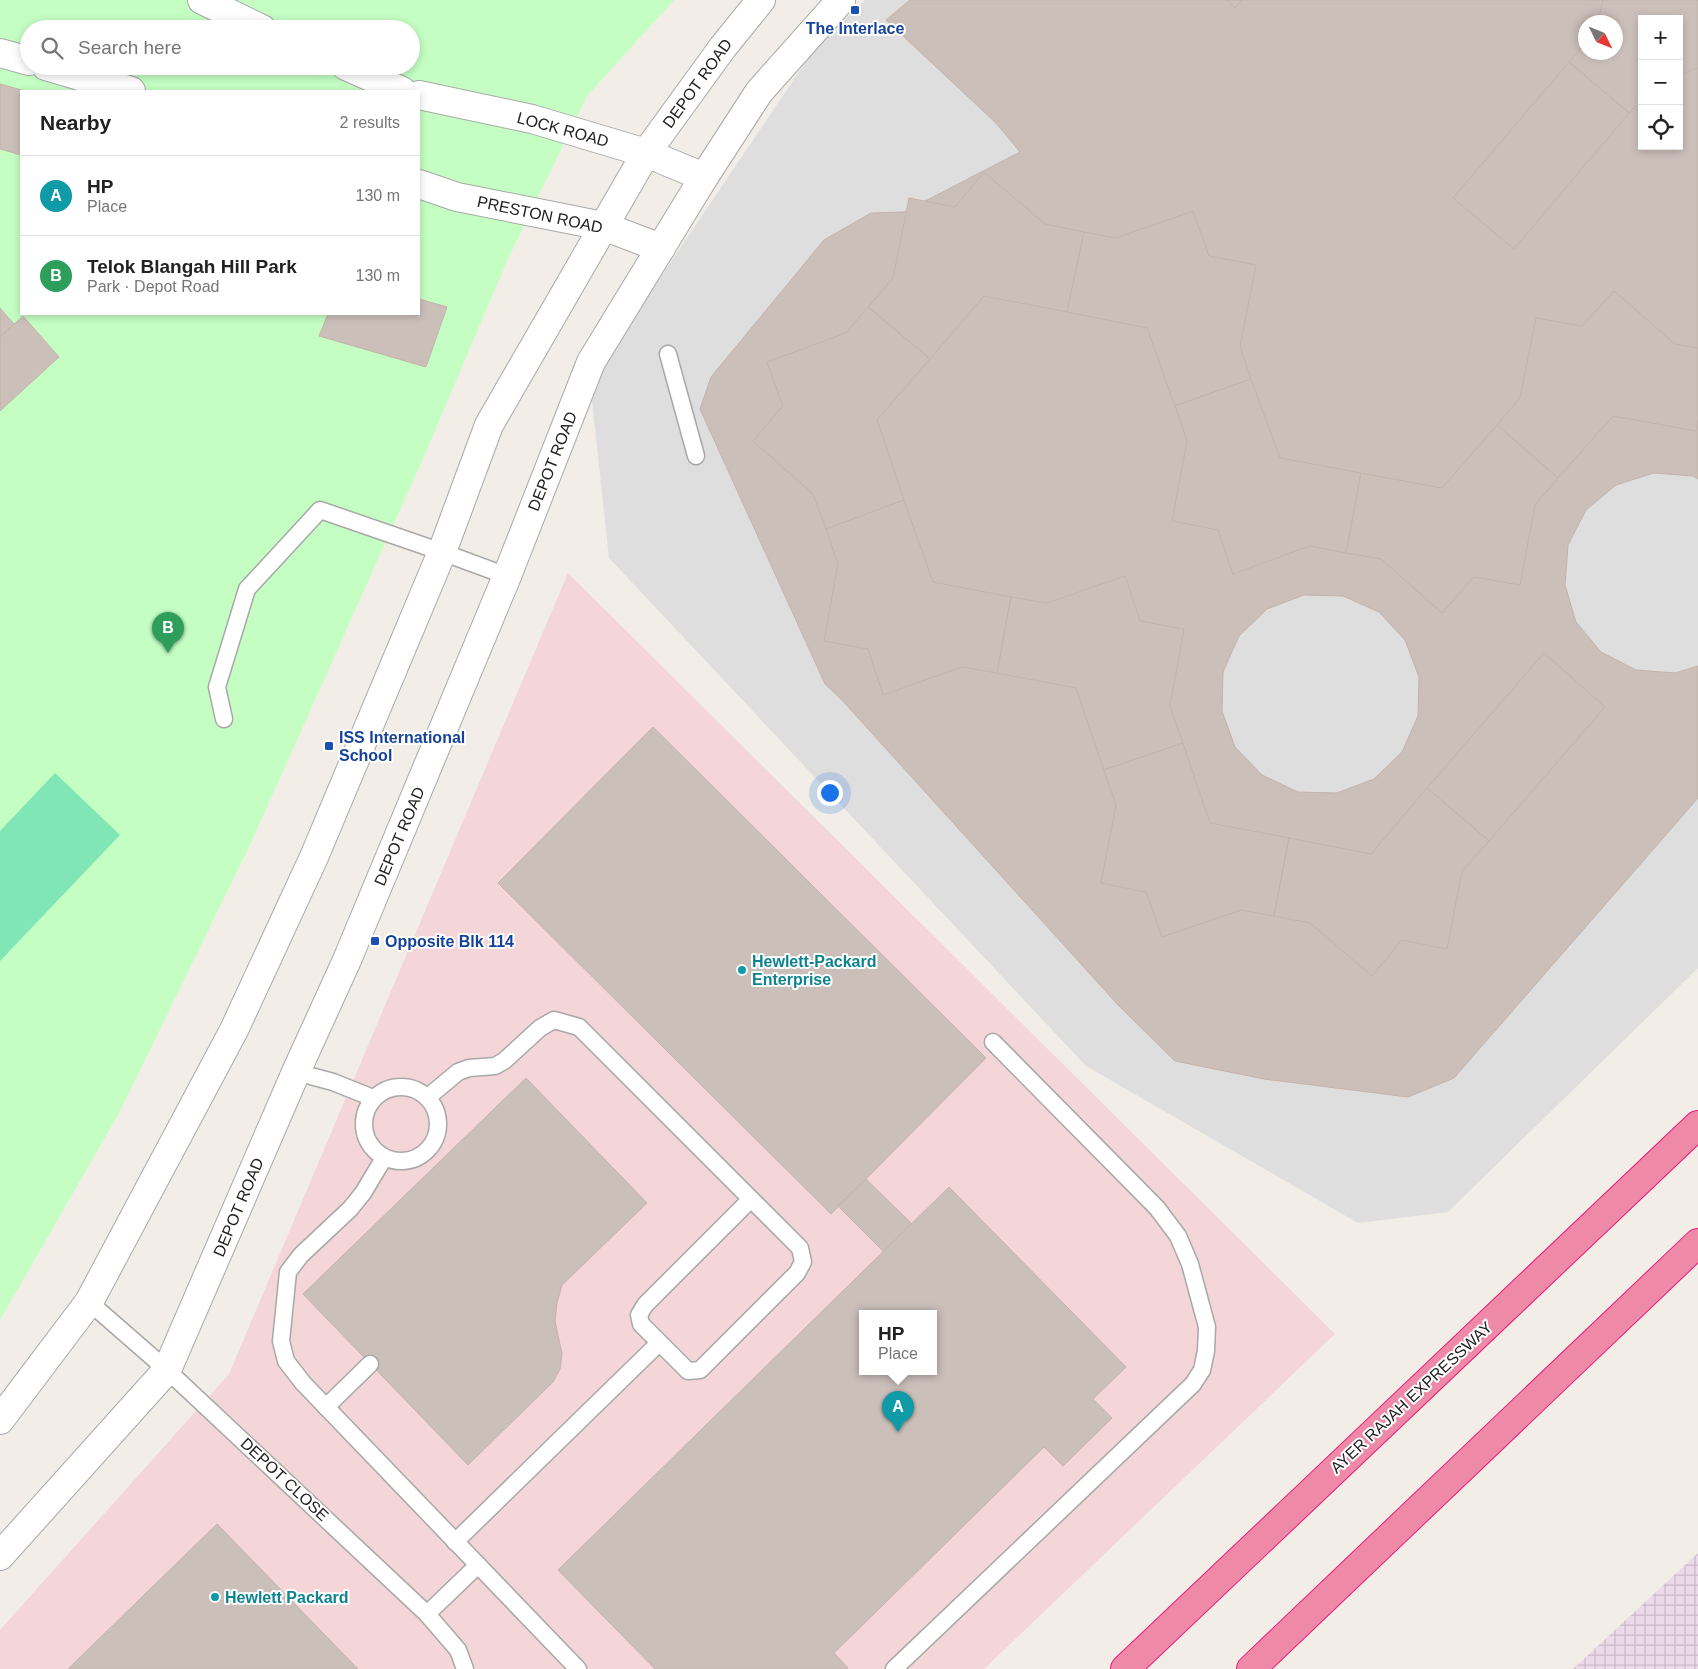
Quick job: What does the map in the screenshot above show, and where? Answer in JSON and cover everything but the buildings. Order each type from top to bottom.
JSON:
[{"type":"highway","name":"AYER RAJAH EXPRESSWAY","points":[[1125,1669],[1698,1125]]},
{"type":"highway","points":[[1251,1669],[1698,1243]]},
{"type":"street","points":[[202,0],[243,20]]},
{"type":"street","name":"DEPOT ROAD","points":[[0,1420],[89,1302],[242,1013],[314,857],[442,552],[489,425],[646,153],[723,47],[761,0]]},
{"type":"street","name":"DEPOT ROAD","points":[[0,1556],[167,1370],[296,1072],[347,960],[506,576],[591,362],[704,177],[759,92],[841,0]]},
{"type":"street","points":[[0,53],[20,59]]},
{"type":"street","points":[[77,75],[128,90]]},
{"type":"street","points":[[366,75],[400,90]]},
{"type":"street","name":"LOCK ROAD","points":[[420,94],[532,119],[646,153],[704,177]]},
{"type":"street","name":"PRESTON ROAD","points":[[420,184],[457,197],[603,226],[661,248]]},
{"type":"lane","points":[[668,354],[696,456]]},
{"type":"lane","points":[[224,719],[217,687],[247,589],[320,510],[506,576]]},
{"type":"lane","points":[[428,1097],[458,1072],[469,1068],[494,1066],[504,1062],[540,1028],[554,1020],[579,1027],[751,1199],[800,1248],[803,1262],[797,1274],[700,1370],[688,1371],[641,1324],[638,1316],[645,1305],[751,1199]]},
{"type":"lane","points":[[894,1669],[1193,1384],[1202,1370],[1206,1350],[1207,1326],[1190,1264],[1178,1236],[1157,1208],[994,1042]]},
{"type":"lane","points":[[296,1072],[333,1082],[373,1098]]},
{"type":"lane","points":[[400,1086],[416,1088],[428,1097],[437,1112],[438,1121],[438,1130],[432,1146],[418,1157],[401,1162],[384,1158],[371,1146],[364,1131],[365,1113],[373,1098],[386,1089],[400,1086]]},
{"type":"lane","points":[[384,1158],[363,1193],[350,1209],[301,1255],[288,1272],[281,1341],[286,1361],[303,1383],[578,1669]]},
{"type":"lane","name":"DEPOT CLOSE","points":[[89,1302],[167,1370],[427,1614],[458,1650],[465,1669]]},
{"type":"lane","points":[[455,1542],[659,1343]]},
{"type":"lane","points":[[326,1407],[370,1364]]},
{"type":"lane","points":[[427,1614],[478,1565]]},
{"type":"shaded area","name":"The Interlace","points":[[865,0],[1698,0],[1698,968],[1448,1212],[1358,1223],[1086,1066],[609,558],[590,382],[815,48]]},
{"type":"shaded area","points":[[568,573],[1335,1334],[984,1669],[0,1669],[0,1630],[229,1374]]},
{"type":"shaded area","points":[[1698,1553],[1698,1669],[1573,1669]]},
{"type":"green space","points":[[0,0],[674,0],[587,96],[507,261],[422,461],[250,845],[119,1113],[0,1320]]},
{"type":"green space","points":[[55,773],[120,835],[0,961],[0,831]]},
{"type":"place","name":"The Interlace","points":[[855,10]]},
{"type":"place","name":"Telok Blangah Hill Park","points":[[168,653]]},
{"type":"place","name":"ISS International School","points":[[329,746]]},
{"type":"place","name":"Opposite Blk 114","points":[[375,941]]},
{"type":"place","name":"Hewlett-Packard Enterprise","points":[[742,970]]},
{"type":"place","name":"HP","points":[[898,1432]]},
{"type":"place","name":"Hewlett Packard","points":[[215,1597]]}]
